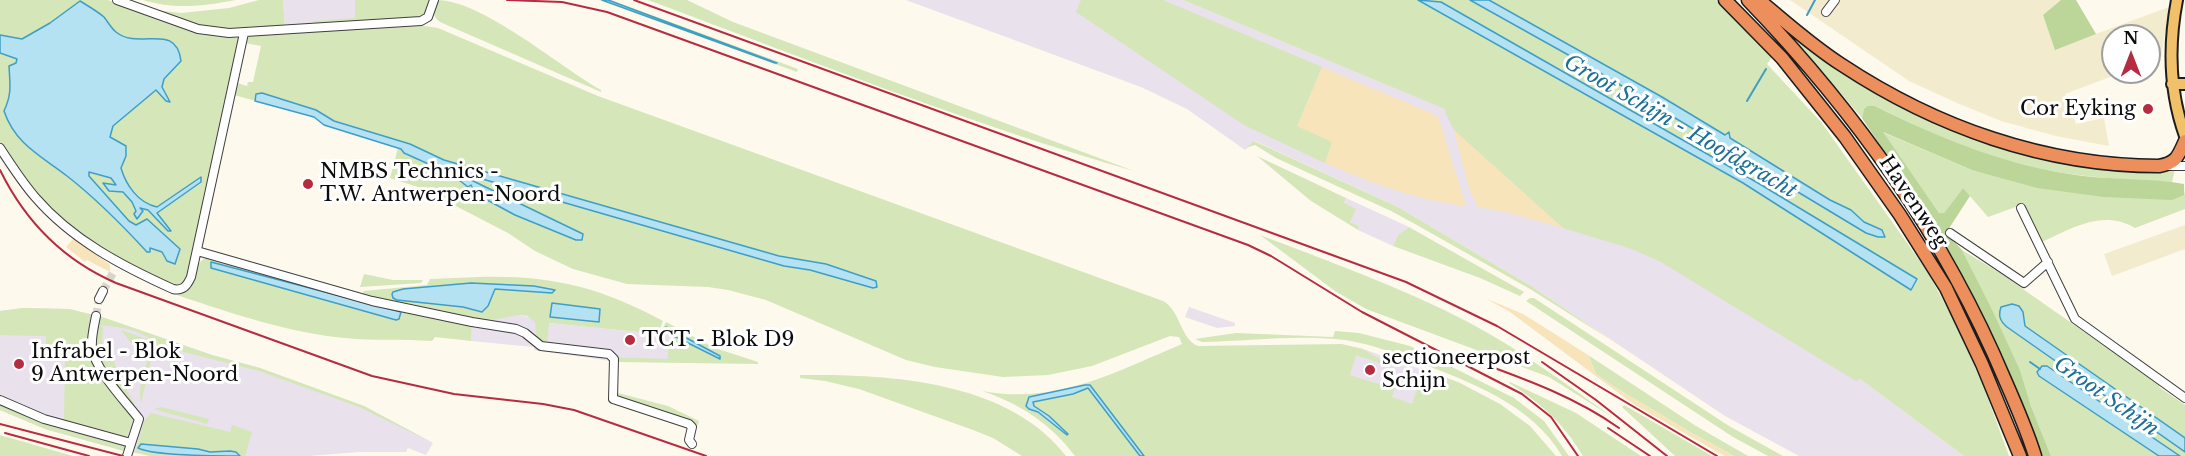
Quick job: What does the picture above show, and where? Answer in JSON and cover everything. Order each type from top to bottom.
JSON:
[{"type":"highway","name":"Havenweg","points":[[1725,0],[1782,58],[1845,137],[1900,215],[1946,288],[1982,364],[2020,456]]},
{"type":"highway","name":"Havenweg","points":[[1748,0],[1793,47],[1852,118],[1915,207],[1960,282],[1996,359],[2035,456]]},
{"type":"highway","points":[[1759,0],[1841,64],[1905,103],[2004,143],[2037,152],[2107,163],[2159,166],[2172,164],[2185,141]]},
{"type":"main road","points":[[2177,0],[2171,33],[2170,61],[2177,112],[2185,136]]},
{"type":"main road","points":[[2172,84],[2185,84]]},
{"type":"street","points":[[117,0],[198,29],[244,33],[421,21],[428,17],[434,0]]},
{"type":"street","points":[[1826,12],[1834,0]]},
{"type":"street","points":[[0,148],[43,206],[116,268],[173,289],[182,290],[191,278],[244,33]]},
{"type":"street","points":[[2159,166],[2185,166]]},
{"type":"street","points":[[2021,208],[2075,319],[2185,398]]},
{"type":"street","points":[[1950,233],[2024,283],[2048,262]]},
{"type":"street","points":[[197,250],[372,301],[483,325],[520,330],[541,346],[609,354],[614,359],[613,399],[690,424],[692,444]]},
{"type":"street","points":[[99,299],[103,291]]},
{"type":"street","points":[[96,316],[92,336],[94,354],[99,366],[139,419],[127,456]]},
{"type":"street","points":[[0,400],[44,419],[131,443]]},
{"type":"shaded area","points":[[283,0],[374,0],[375,22],[285,28]]},
{"type":"shaded area","points":[[906,0],[1183,0],[1446,109],[1860,379],[1964,456],[1799,456],[1725,416],[1526,283],[1398,207],[1255,141],[1245,150],[1187,109],[1141,87]]},
{"type":"shaded area","points":[[1790,0],[2061,0],[2043,15],[2055,49],[2101,32],[2101,80],[2065,94],[2076,124],[2104,118],[2109,146],[2056,136],[2001,121],[1909,81]]},
{"type":"shaded area","points":[[2169,7],[2161,58],[2161,24],[2123,24]]},
{"type":"shaded area","points":[[1346,198],[1409,227],[1398,235],[1393,246],[1358,230],[1359,226],[1350,222],[1344,203]]},
{"type":"shaded area","points":[[2185,225],[2185,249],[2112,276],[2104,254]]},
{"type":"shaded area","points":[[1189,307],[1235,323],[1235,326],[1217,328],[1185,317]]},
{"type":"shaded area","points":[[23,308],[69,309],[105,318],[212,355],[260,368],[364,406],[433,443],[426,455],[408,448],[406,452],[359,452],[309,456],[150,456],[45,429],[0,410],[0,311]]},
{"type":"shaded area","points":[[520,315],[549,323],[658,334],[660,329],[670,335],[667,360],[616,357],[611,361],[534,350],[534,347],[471,341],[472,320]]},
{"type":"shaded area","points":[[1341,344],[1363,349],[1460,383],[1419,412],[1346,375]]},
{"type":"green space","points":[[0,0],[108,0],[196,32],[238,38],[187,278],[184,283],[176,286],[114,258],[78,234],[47,207],[0,145]]},
{"type":"green space","points":[[123,0],[156,10],[181,13],[229,8],[259,0],[283,0],[285,28],[225,30],[198,26]]},
{"type":"green space","points":[[143,0],[236,0],[190,6],[167,5]]},
{"type":"green space","points":[[355,0],[431,0],[425,14],[416,18],[314,26],[314,21],[355,18]]},
{"type":"green space","points":[[437,0],[455,3],[498,22],[601,92],[440,22],[434,15]]},
{"type":"green space","points":[[599,0],[611,0],[798,69],[797,72]]},
{"type":"green space","points":[[648,0],[687,0],[733,22],[1134,171],[950,112]]},
{"type":"green space","points":[[1081,0],[1163,0],[1322,67],[1297,126],[1333,142],[1325,163],[1244,125],[1076,12]]},
{"type":"green space","points":[[1183,0],[1716,0],[1773,56],[1767,64],[1821,122],[1927,271],[1952,317],[1983,385],[2009,456],[1964,456],[1860,379],[1856,381],[1661,262],[1632,249],[1563,228],[1454,130],[1445,109]]},
{"type":"green space","points":[[2061,0],[2076,0],[2096,34],[2055,50],[2043,15]]},
{"type":"green space","points":[[1776,18],[1840,66],[2003,145],[2175,169],[2172,182],[2076,175],[2029,167],[1983,154],[1955,143],[1875,106],[1864,109],[1862,118]]},
{"type":"green space","points":[[417,25],[438,28],[598,96],[1163,301],[1174,311],[1187,337],[1198,346],[1341,344],[1363,349],[1389,366],[1356,355],[1350,375],[1382,385],[1387,375],[1398,379],[1392,397],[1412,404],[1422,375],[1437,374],[1500,404],[1530,426],[1556,456],[1075,456],[1056,434],[1033,416],[1009,402],[982,391],[1035,394],[1061,390],[1109,375],[1182,344],[1179,337],[1170,336],[1092,366],[1048,375],[1003,377],[935,367],[906,360],[766,300],[708,287],[627,284],[573,269],[535,251],[508,233],[421,188],[390,178],[398,148],[324,125],[314,117],[234,95],[237,83],[247,86],[248,82],[253,82],[261,46],[245,43],[249,36]]},
{"type":"green space","points":[[1868,106],[1875,106],[1925,130],[1976,150],[2029,166],[2083,176],[2184,184],[2184,195],[2172,200],[2104,197],[2037,188],[1972,170],[1883,132],[1939,213],[1944,213],[1963,188],[1970,196],[1946,233],[1962,250],[1993,312],[2020,370],[2031,406],[2051,456],[2041,456],[1994,342],[1952,260],[1920,204],[1862,118],[1864,109]]},
{"type":"green space","points":[[1882,132],[1972,170],[2184,195],[2185,190],[2185,209],[2135,228],[2111,220],[2099,220],[2076,226],[2042,242],[2024,204],[1988,217],[1963,188],[1944,213],[1939,213]]},
{"type":"green space","points":[[1254,141],[1398,207],[1531,286],[1611,340],[1530,289],[1391,211],[1276,158],[1255,145],[1246,148]]},
{"type":"green space","points":[[1257,156],[1346,198],[1344,203],[1356,209],[1350,222],[1359,226],[1358,230],[1311,201]]},
{"type":"green space","points":[[1409,227],[1524,292],[1520,296],[1480,278],[1393,246],[1398,235]]},
{"type":"green space","points":[[1260,235],[1391,286],[1443,309],[1524,355],[1614,418],[1549,377],[1366,309],[1335,291]]},
{"type":"green space","points":[[1962,250],[2000,273],[2185,405],[2185,438],[2023,323],[2007,327],[2185,451],[2185,456],[2180,456],[2047,366],[2042,366],[2039,376],[2159,456],[2051,456],[2031,406],[2020,370]]},
{"type":"green space","points":[[208,257],[472,326],[471,341],[435,337],[432,341],[356,339],[303,332],[218,309],[177,295],[190,288],[197,266]]},
{"type":"green space","points":[[364,274],[393,280],[423,280],[421,283],[360,287]]},
{"type":"green space","points":[[529,278],[574,286],[618,300],[663,321],[658,334],[549,323],[547,345],[537,340],[535,322],[527,316],[520,315],[485,321],[362,295],[364,291],[427,285],[430,279]]},
{"type":"green space","points":[[1534,298],[1729,426],[1783,456],[1768,456],[1733,437],[1526,301]]},
{"type":"green space","points":[[23,308],[69,309],[94,315],[89,349],[59,357],[57,349],[46,348],[46,336],[0,335],[0,311]]},
{"type":"green space","points":[[99,316],[212,355],[260,368],[364,406],[433,443],[359,407],[259,371],[172,349],[160,350],[140,333],[124,328],[97,325]]},
{"type":"green space","points":[[666,322],[715,348],[758,362],[758,364],[616,362],[616,357],[667,359],[670,335],[662,330]]},
{"type":"green space","points":[[98,326],[103,327],[102,347],[113,358],[134,403],[135,410],[102,366],[96,350]]},
{"type":"green space","points":[[121,330],[149,340],[159,351],[151,361],[141,403],[141,383],[151,349],[148,347],[143,350],[133,345]]},
{"type":"green space","points":[[1335,331],[1359,333],[1410,346],[1514,398],[1544,421],[1569,456],[1562,456],[1534,422],[1497,396],[1456,377],[1376,347],[1345,340],[1318,338],[1202,342],[1195,339],[1236,333],[1333,337]]},
{"type":"green space","points":[[89,352],[132,416],[133,420],[127,437],[64,420],[65,360]]},
{"type":"green space","points":[[1588,355],[1696,426],[1748,456],[1734,456],[1613,386],[1596,374]]},
{"type":"green space","points":[[800,375],[908,380],[980,397],[1012,411],[1042,431],[1066,456],[1022,456],[993,438],[973,430],[859,389],[800,378]]},
{"type":"green space","points":[[1510,382],[1576,413],[1641,456],[1583,456],[1551,415]]},
{"type":"green space","points":[[614,392],[668,406],[699,421],[698,425],[619,399]]},
{"type":"green space","points":[[0,404],[57,427],[126,445],[124,451],[45,429],[0,410]]},
{"type":"green space","points":[[1624,405],[1712,456],[1675,456],[1622,407]]},
{"type":"green space","points":[[161,407],[209,419],[207,424],[154,409]]},
{"type":"green space","points":[[151,413],[230,432],[232,425],[252,432],[245,456],[150,456],[135,452],[144,421]]},
{"type":"green space","points":[[0,435],[73,456],[0,456]]},
{"type":"sand","points":[[1322,67],[1438,116],[1466,206],[1429,200],[1394,190],[1325,163],[1332,142],[1297,126]]},
{"type":"sand","points":[[1454,130],[1563,228],[1510,213],[1478,207],[1469,189]]},
{"type":"sand","points":[[74,238],[110,265],[110,272],[87,260],[85,262],[66,247]]},
{"type":"sand","points":[[1485,298],[1523,314],[1566,341],[1588,355],[1596,374],[1613,386],[1734,456],[1725,456],[1717,452],[1632,403],[1510,312]]},
{"type":"water","points":[[602,0],[608,0],[777,63],[775,63]]},
{"type":"water","points":[[1418,0],[1441,2],[1758,183],[1917,279],[1911,290],[1743,183]]},
{"type":"water","points":[[1470,0],[1489,0],[1725,135],[1729,132],[1730,138],[1830,200],[1851,210],[1864,222],[1882,230],[1885,237],[1866,233],[1597,71]]},
{"type":"water","points":[[80,1],[104,17],[114,30],[125,37],[164,39],[172,42],[178,49],[181,61],[164,79],[162,87],[170,102],[166,101],[156,90],[113,126],[110,137],[126,146],[126,156],[121,168],[123,174],[134,192],[150,205],[157,207],[201,177],[201,182],[157,213],[171,231],[168,231],[148,210],[140,208],[143,211],[137,219],[132,202],[123,192],[109,191],[103,183],[116,185],[111,178],[89,172],[89,176],[129,221],[136,225],[147,219],[180,249],[175,264],[167,261],[162,252],[150,248],[150,252],[147,252],[88,193],[22,141],[4,111],[9,94],[9,66],[16,63],[17,59],[0,53],[0,35],[22,39],[50,23]]},
{"type":"water","points":[[262,93],[316,110],[334,121],[410,144],[444,160],[779,256],[826,264],[876,281],[877,287],[873,288],[810,270],[784,266],[465,174],[469,179],[583,234],[582,240],[576,240],[515,215],[476,194],[471,185],[468,187],[455,177],[447,177],[433,166],[404,153],[401,149],[324,125],[314,117],[255,101],[256,94]]},
{"type":"water","points":[[211,262],[401,312],[399,319],[396,320],[211,268]]},
{"type":"water","points":[[471,283],[534,286],[555,290],[552,293],[495,289],[488,306],[482,312],[463,307],[397,300],[392,294],[403,289]]},
{"type":"water","points":[[552,303],[600,309],[599,322],[550,317]]},
{"type":"water","points":[[2012,304],[2019,306],[2023,312],[2025,326],[2185,438],[2185,452],[2007,327],[2000,318],[2000,310],[2001,307]]},
{"type":"water","points":[[666,327],[720,356],[720,359],[664,331]]},
{"type":"water","points":[[2042,366],[2047,366],[2180,456],[2159,456],[2039,376],[2037,372]]},
{"type":"water","points":[[1090,385],[1144,456],[1140,456],[1088,388],[1073,394],[1033,402],[1034,406],[1049,416],[1067,435],[1038,412],[1026,406],[1029,397]]},
{"type":"water","points":[[141,444],[210,452],[230,451],[240,456],[157,453],[138,448]]},
{"type":"waterway","points":[[1807,15],[1815,0]]},
{"type":"waterway","points":[[1747,101],[1766,69]]},
{"type":"waterway","name":"Groot Schijn","points":[[2030,362],[2040,369]]},
{"type":"tunnel","points":[[103,291],[114,271]]},
{"type":"tunnel","points":[[96,316],[99,299]]},
{"type":"railway","points":[[507,0],[562,2],[607,12],[1248,245],[1271,256],[1362,312],[1522,394],[1551,417],[1578,456]]},
{"type":"railway","points":[[634,0],[1406,282],[1497,326],[1717,456]]},
{"type":"railway","points":[[0,170],[21,206],[48,237],[79,263],[116,283],[372,376],[454,394],[543,404],[574,410],[706,456]]},
{"type":"railway","points":[[1470,359],[1566,397],[1619,428]]},
{"type":"railway","points":[[1542,362],[1596,400],[1667,456]]},
{"type":"railway","points":[[0,424],[123,456]]},
{"type":"railway","points":[[1608,428],[1650,456]]},
{"type":"railway","points":[[5,433],[89,456]]},
{"type":"place","name":"Cor Eyking","points":[[2148,109]]},
{"type":"place","name":"NMBS Technics - T.W. Antwerpen-Noord","points":[[308,184]]},
{"type":"place","name":"TCT - Blok D9","points":[[630,340]]},
{"type":"place","name":"Infrabel - Blok 9 Antwerpen-Noord","points":[[19,364]]},
{"type":"place","name":"sectioneerpost Schijn","points":[[1370,370]]},
{"type":"water label","name":"Groot Schijn - Hoofdgracht","points":[[1680,127]]}]
